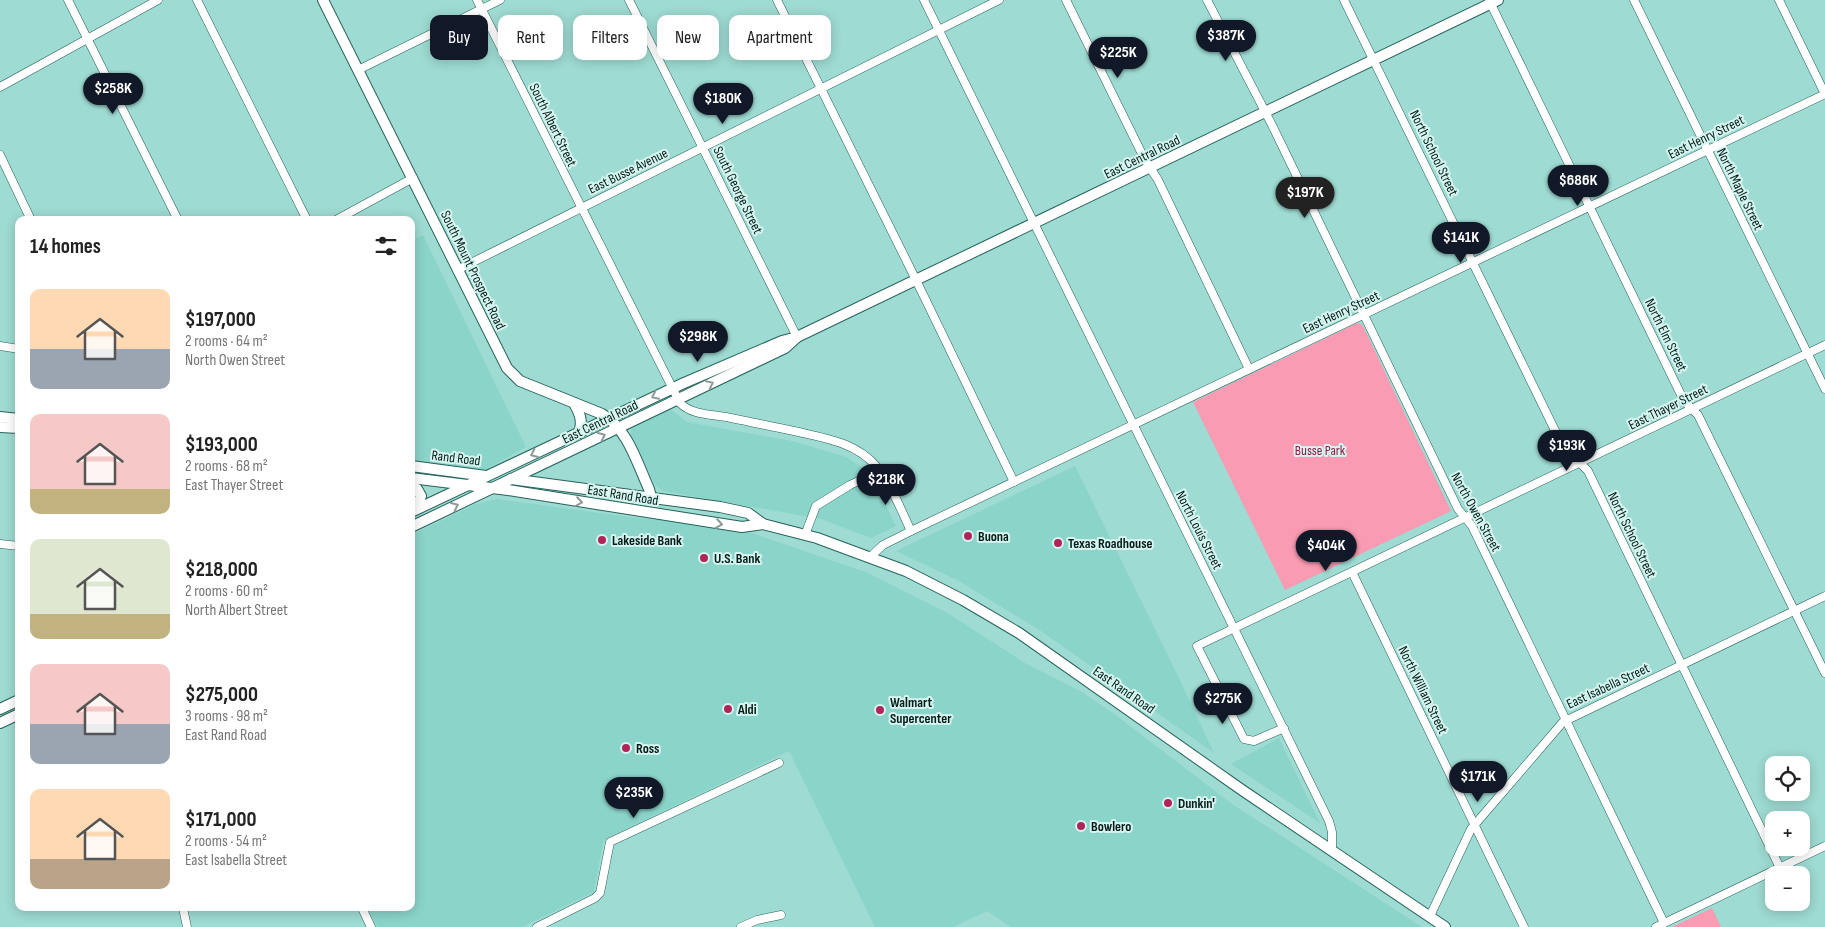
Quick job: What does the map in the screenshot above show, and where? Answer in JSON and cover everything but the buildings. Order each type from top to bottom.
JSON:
[{"type":"main road","name":"South Mount Prospect Road","points":[[323,0],[506,368],[513,376],[535,388],[610,418],[619,428],[649,489],[651,497]]},
{"type":"main road","name":"East Central Road","points":[[415,510],[610,418],[674,394],[782,341],[797,337],[1375,60],[1493,1]]},
{"type":"main road","name":"East Central Road","points":[[415,525],[619,428],[674,394]]},
{"type":"main road","points":[[574,403],[580,414],[582,424],[579,433]]},
{"type":"main road","points":[[0,417],[15,419]]},
{"type":"main road","points":[[0,427],[15,428]]},
{"type":"main road","name":"Rand Road","points":[[415,467],[498,478]]},
{"type":"main road","name":"Rand Road","points":[[415,478],[479,486]]},
{"type":"main road","name":"East Rand Road","points":[[498,478],[692,502],[748,513],[763,524],[805,535],[870,557],[912,574],[1019,633],[1242,790],[1445,927]]},
{"type":"main road","name":"East Rand Road","points":[[479,486],[742,527],[763,524]]},
{"type":"main road","points":[[415,488],[421,496],[415,508]]},
{"type":"main road","points":[[0,709],[15,702]]},
{"type":"main road","points":[[0,723],[15,716]]},
{"type":"street","points":[[68,0],[176,216]]},
{"type":"street","points":[[0,87],[158,0]]},
{"type":"street","points":[[197,0],[305,216]]},
{"type":"street","name":"South Albert Street","points":[[478,0],[674,394]]},
{"type":"street","points":[[358,70],[500,0]]},
{"type":"street","name":"South George Street","points":[[629,0],[797,337]]},
{"type":"street","points":[[777,0],[1014,482]]},
{"type":"street","name":"North Louis Street","points":[[924,0],[1329,821],[1332,832],[1332,850]]},
{"type":"street","name":"East Busse Avenue","points":[[457,270],[998,0]]},
{"type":"street","points":[[1066,0],[1158,180],[1250,369]]},
{"type":"street","name":"North Owen Street","points":[[1207,0],[1265,113],[1458,509],[1476,534],[1664,923]]},
{"type":"street","name":"North School Street","points":[[1344,0],[1569,459],[1580,463],[1588,472],[1779,866]]},
{"type":"street","name":"North Maple Street","points":[[1634,0],[1825,389]]},
{"type":"street","points":[[1779,0],[1825,94]]},
{"type":"street","name":"North Elm Street","points":[[1493,1],[1684,401],[1694,409],[1825,673]]},
{"type":"street","name":"East Henry Street","points":[[870,557],[882,545],[1825,94]]},
{"type":"street","points":[[0,155],[29,216]]},
{"type":"street","points":[[343,216],[412,178]]},
{"type":"street","name":"East Thayer Street","points":[[1284,728],[1254,741],[1248,741],[1243,738],[1197,646],[1825,345]]},
{"type":"street","points":[[0,346],[15,348]]},
{"type":"street","points":[[674,394],[686,409],[694,412],[751,422],[841,442],[860,452],[880,471],[911,531]]},
{"type":"street","points":[[805,535],[816,506],[850,485],[880,471]]},
{"type":"street","points":[[0,544],[15,546]]},
{"type":"street","name":"North William Street","points":[[1352,572],[1524,927]]},
{"type":"street","name":"East Isabella Street","points":[[1430,916],[1464,841],[1474,824],[1561,723],[1825,596]]},
{"type":"street","points":[[537,927],[595,898],[600,893],[610,842],[779,763]]},
{"type":"street","points":[[1784,866],[1825,846]]},
{"type":"street","points":[[1656,927],[1765,875]]},
{"type":"street","points":[[184,911],[188,927]]},
{"type":"street","points":[[364,911],[372,927]]},
{"type":"street","points":[[741,927],[757,920],[781,915]]},
{"type":"shaded area","points":[[423,235],[526,447],[485,470],[415,462],[415,239]]},
{"type":"shaded area","points":[[669,408],[687,422],[792,441],[846,457],[866,470],[872,478],[896,526],[871,538],[821,519],[663,491],[654,484],[631,436],[631,429]]},
{"type":"shaded area","points":[[1075,466],[1214,753],[1041,631],[959,581],[896,551]]},
{"type":"shaded area","points":[[497,499],[752,533],[868,573],[949,614],[1025,663],[1082,692],[1113,713],[1232,804],[1422,927],[1011,927],[987,911],[953,927],[875,927],[789,751],[605,839],[594,892],[522,927],[377,927],[369,911],[415,911],[415,533],[476,504]]},
{"type":"shaded area","points":[[1279,738],[1299,780],[1320,823],[1231,764]]},
{"type":"green space","name":"Busse Park","points":[[1357,323],[1361,324],[1364,328],[1451,511],[1285,590],[1193,402]]},
{"type":"green space","points":[[1712,908],[1721,927],[1672,927]]},
{"type":"place","name":"Buona","points":[[968,536]]},
{"type":"place","name":"Lakeside Bank","points":[[602,540]]},
{"type":"place","name":"Texas Roadhouse","points":[[1058,543]]},
{"type":"place","name":"U.S. Bank","points":[[704,558]]},
{"type":"place","name":"Aldi","points":[[728,709]]},
{"type":"place","name":"Walmart Supercenter","points":[[880,710]]},
{"type":"place","name":"Ross","points":[[626,748]]},
{"type":"place","name":"Dunkin'","points":[[1168,803]]},
{"type":"place","name":"Bowlero","points":[[1081,826]]}]
